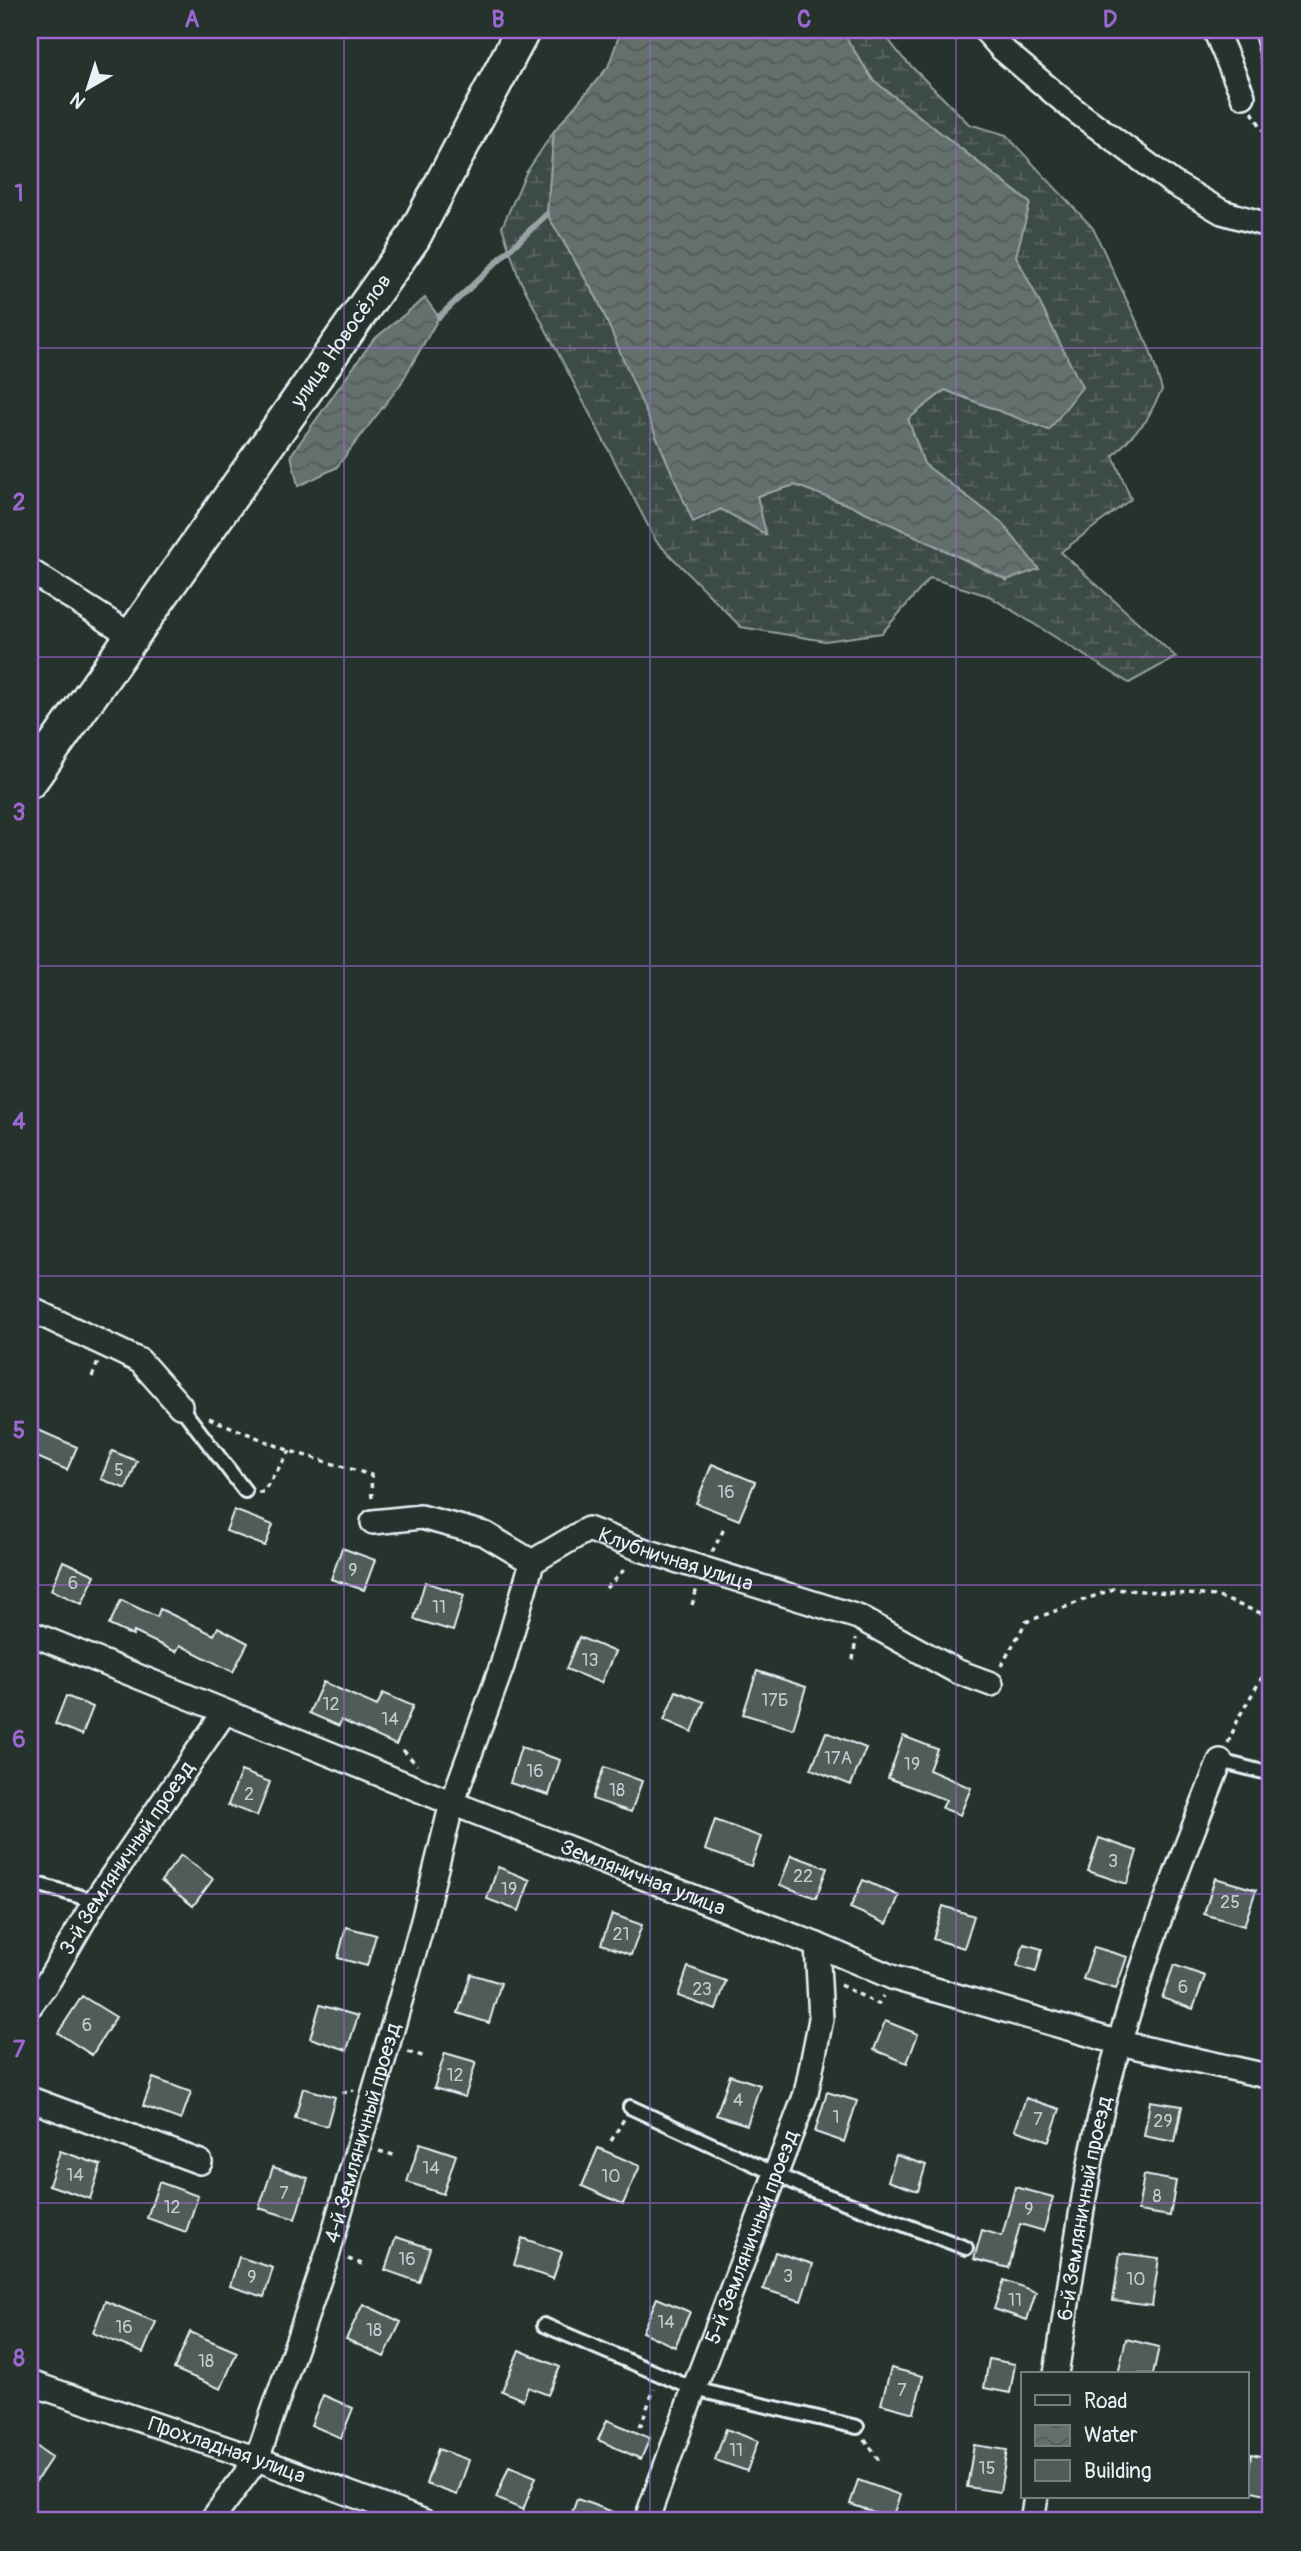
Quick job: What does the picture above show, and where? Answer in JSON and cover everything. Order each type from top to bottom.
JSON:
[{"type":"street","name":"улица Новосёлов","points":[[30,781],[413,238],[523,30]]},
{"type":"street","points":[[985,30],[1002,49],[1073,108],[1173,183],[1222,212],[1271,226]]},
{"type":"street","points":[[1216,30],[1243,96]]},
{"type":"street","points":[[32,577],[132,636]]},
{"type":"street","points":[[30,1309],[140,1361],[180,1406]]},
{"type":"street","points":[[373,1522],[421,1517],[485,1534],[532,1563]]},
{"type":"street","name":"Клубничная улица","points":[[532,1563],[588,1529],[643,1550],[858,1617],[956,1671],[990,1684]]},
{"type":"street","name":"4-й Земляничный проезд","points":[[211,2521],[257,2459],[328,2253],[423,1920],[452,1803],[502,1667],[532,1563]]},
{"type":"street","name":"Земляничная улица","points":[[30,1633],[894,1978],[1120,2043],[1271,2077]]},
{"type":"street","name":"3-й Земляничный проезд","points":[[30,2006],[49,1980],[95,1901],[225,1713]]},
{"type":"street","name":"6-й Земляничный проезд","points":[[1056,2372],[1093,2148],[1120,2043],[1176,1871],[1220,1761]]},
{"type":"street","name":"5-й Земляничный проезд","points":[[646,2521],[806,2094],[821,2019],[817,1945]]},
{"type":"street","points":[[30,2099],[200,2162]]},
{"type":"street","name":"Прохладная улица","points":[[30,2383],[257,2459],[423,2521]]},
{"type":"street","points":[[1032,2521],[1036,2498]]},
{"type":"lane","points":[[180,1406],[245,1491]]},
{"type":"lane","points":[[1220,1761],[1271,1774]]},
{"type":"lane","points":[[30,1882],[95,1901]]},
{"type":"lane","points":[[630,2107],[804,2187],[966,2248]]},
{"type":"lane","points":[[544,2325],[694,2389],[857,2427]]},
{"type":"path","points":[[1243,96],[1271,143]]},
{"type":"path","points":[[180,1406],[290,1451],[371,1475],[373,1522]]},
{"type":"path","points":[[245,1491],[263,1492],[290,1451]]},
{"type":"path","points":[[606,1588],[643,1550]]},
{"type":"path","points":[[990,1684],[1026,1622],[1113,1589],[1216,1596],[1271,1617]]},
{"type":"path","points":[[1220,1761],[1240,1715],[1271,1662]]},
{"type":"path","points":[[819,1975],[878,2004],[894,1978]]},
{"type":"path","points":[[611,2141],[630,2107]]},
{"type":"path","points":[[640,2427],[659,2376]]},
{"type":"green space","points":[[841,30],[881,30],[902,57],[969,124],[1006,135],[1093,228],[1150,350],[1162,390],[1146,421],[1113,456],[1131,499],[1061,552],[1176,657],[1129,683],[989,596],[930,578],[882,633],[825,641],[741,627],[656,541],[519,278],[502,227],[526,173],[554,131],[547,214],[721,509],[765,534],[757,496],[795,485],[857,508],[1007,580],[1001,522],[924,464],[908,419],[945,390],[1049,430],[1057,337],[1015,256],[1030,203],[873,80]]},
{"type":"water","points":[[621,30],[841,30],[873,80],[1030,203],[1016,256],[1082,387],[1049,430],[945,390],[908,419],[924,464],[1001,522],[1039,569],[1007,580],[857,508],[795,485],[757,496],[766,534],[721,509],[693,522],[597,298],[547,214],[554,131],[608,67]]},
{"type":"water","points":[[425,298],[439,317],[400,385],[336,468],[298,486],[291,455],[373,340]]},
{"type":"building","points":[[1271,31],[1271,81],[1266,81],[1254,35]]},
{"type":"building","points":[[36,1429],[77,1447],[67,1470],[30,1454],[30,1444]]},
{"type":"building","points":[[112,1451],[137,1461],[126,1489],[101,1479]]},
{"type":"building","points":[[712,1464],[755,1482],[739,1520],[696,1503]]},
{"type":"building","points":[[234,1510],[273,1525],[265,1546],[226,1531]]},
{"type":"building","points":[[342,1548],[375,1560],[364,1590],[331,1579]]},
{"type":"building","points":[[63,1561],[95,1575],[82,1604],[51,1590]]},
{"type":"building","points":[[425,1582],[464,1595],[453,1631],[414,1619]]},
{"type":"building","points":[[121,1600],[157,1617],[160,1609],[214,1635],[218,1627],[248,1643],[233,1672],[180,1645],[176,1652],[134,1632],[133,1636],[109,1625]]},
{"type":"building","points":[[579,1637],[615,1652],[601,1683],[566,1669]]},
{"type":"building","points":[[757,1671],[806,1687],[793,1729],[743,1714]]},
{"type":"building","points":[[323,1682],[377,1706],[383,1693],[413,1706],[396,1745],[341,1720],[339,1726],[309,1713]]},
{"type":"building","points":[[676,1691],[704,1702],[692,1732],[664,1720]]},
{"type":"building","points":[[66,1696],[93,1707],[82,1735],[55,1724]]},
{"type":"building","points":[[826,1732],[866,1748],[851,1785],[811,1769]]},
{"type":"building","points":[[903,1736],[937,1749],[929,1770],[971,1788],[960,1815],[942,1808],[946,1800],[888,1778]]},
{"type":"building","points":[[521,1747],[560,1760],[549,1795],[510,1783]]},
{"type":"building","points":[[604,1767],[642,1781],[631,1812],[592,1799]]},
{"type":"building","points":[[241,1771],[270,1782],[257,1816],[228,1805]]},
{"type":"building","points":[[715,1820],[761,1837],[751,1866],[705,1850]]},
{"type":"building","points":[[1099,1838],[1137,1851],[1127,1884],[1088,1871]]},
{"type":"building","points":[[181,1855],[213,1879],[193,1906],[161,1881]]},
{"type":"building","points":[[791,1855],[827,1868],[816,1898],[780,1885]]},
{"type":"building","points":[[498,1867],[530,1880],[519,1911],[487,1899]]},
{"type":"building","points":[[1215,1878],[1256,1890],[1244,1926],[1204,1914]]},
{"type":"building","points":[[863,1880],[899,1896],[887,1924],[850,1908]]},
{"type":"building","points":[[943,1906],[974,1916],[964,1948],[933,1939]]},
{"type":"building","points":[[612,1914],[642,1925],[631,1955],[601,1944]]},
{"type":"building","points":[[346,1927],[376,1935],[367,1966],[338,1958]]},
{"type":"building","points":[[1024,1944],[1042,1949],[1036,1972],[1017,1966]]},
{"type":"building","points":[[1094,1947],[1127,1957],[1116,1989],[1083,1979]]},
{"type":"building","points":[[1174,1965],[1205,1976],[1193,2009],[1162,1998]]},
{"type":"building","points":[[688,1967],[726,1981],[716,2010],[678,1996]]},
{"type":"building","points":[[471,1974],[501,1983],[489,2023],[458,2013]]},
{"type":"building","points":[[82,1996],[116,2017],[92,2055],[58,2033]]},
{"type":"building","points":[[320,2005],[358,2016],[347,2050],[310,2038]]},
{"type":"building","points":[[885,2021],[918,2034],[907,2063],[874,2050]]},
{"type":"building","points":[[445,2053],[476,2062],[465,2097],[434,2088]]},
{"type":"building","points":[[730,2075],[760,2085],[747,2125],[716,2115]]},
{"type":"building","points":[[153,2078],[191,2092],[181,2120],[143,2106]]},
{"type":"building","points":[[303,2088],[335,2097],[327,2126],[295,2118]]},
{"type":"building","points":[[827,2092],[857,2101],[844,2142],[815,2132]]},
{"type":"building","points":[[1026,2098],[1060,2109],[1049,2141],[1015,2130]]},
{"type":"building","points":[[1150,2101],[1182,2106],[1175,2142],[1144,2136]]},
{"type":"building","points":[[420,2143],[456,2155],[443,2194],[407,2182]]},
{"type":"building","points":[[598,2148],[640,2166],[623,2204],[582,2186]]},
{"type":"building","points":[[60,2151],[101,2165],[90,2199],[49,2185]]},
{"type":"building","points":[[896,2155],[926,2165],[918,2191],[888,2181]]},
{"type":"building","points":[[273,2167],[308,2178],[295,2219],[259,2208]]},
{"type":"building","points":[[1144,2175],[1176,2181],[1170,2216],[1138,2211]]},
{"type":"building","points":[[159,2182],[198,2196],[186,2232],[147,2218]]},
{"type":"building","points":[[1015,2187],[1053,2197],[1044,2231],[1020,2224],[1009,2268],[974,2259],[982,2230],[1002,2236]]},
{"type":"building","points":[[396,2237],[430,2248],[419,2282],[385,2270]]},
{"type":"building","points":[[522,2238],[562,2252],[553,2279],[514,2265]]},
{"type":"building","points":[[775,2252],[813,2264],[801,2301],[763,2289]]},
{"type":"building","points":[[1120,2253],[1159,2258],[1152,2306],[1113,2301]]},
{"type":"building","points":[[239,2257],[273,2268],[264,2297],[230,2286]]},
{"type":"building","points":[[1004,2280],[1036,2292],[1027,2320],[994,2309]]},
{"type":"building","points":[[657,2298],[690,2312],[675,2347],[642,2332]]},
{"type":"building","points":[[105,2301],[156,2322],[143,2353],[93,2333]]},
{"type":"building","points":[[363,2304],[401,2322],[384,2357],[346,2339]]},
{"type":"building","points":[[190,2332],[237,2352],[221,2389],[174,2369]]},
{"type":"building","points":[[1126,2339],[1159,2347],[1153,2372],[1118,2372]]},
{"type":"building","points":[[519,2350],[560,2367],[548,2395],[528,2387],[523,2400],[502,2391]]},
{"type":"building","points":[[989,2359],[1015,2364],[1010,2393],[984,2388]]},
{"type":"building","points":[[891,2368],[923,2376],[914,2413],[881,2404]]},
{"type":"building","points":[[323,2395],[353,2408],[341,2438],[311,2425]]},
{"type":"building","points":[[607,2420],[650,2438],[641,2459],[598,2440]]},
{"type":"building","points":[[726,2429],[758,2441],[747,2471],[715,2460]]},
{"type":"building","points":[[30,2442],[52,2457],[30,2490]]},
{"type":"building","points":[[974,2445],[1007,2450],[1000,2492],[967,2487]]},
{"type":"building","points":[[438,2449],[469,2460],[457,2495],[426,2484]]},
{"type":"building","points":[[1251,2454],[1271,2458],[1271,2495],[1248,2490]]},
{"type":"building","points":[[509,2466],[536,2477],[523,2510],[496,2498]]},
{"type":"building","points":[[858,2480],[900,2495],[892,2518],[850,2504]]},
{"type":"building","points":[[577,2499],[633,2519],[569,2521]]},
{"type":"waterway","points":[[439,317],[547,214]]}]
